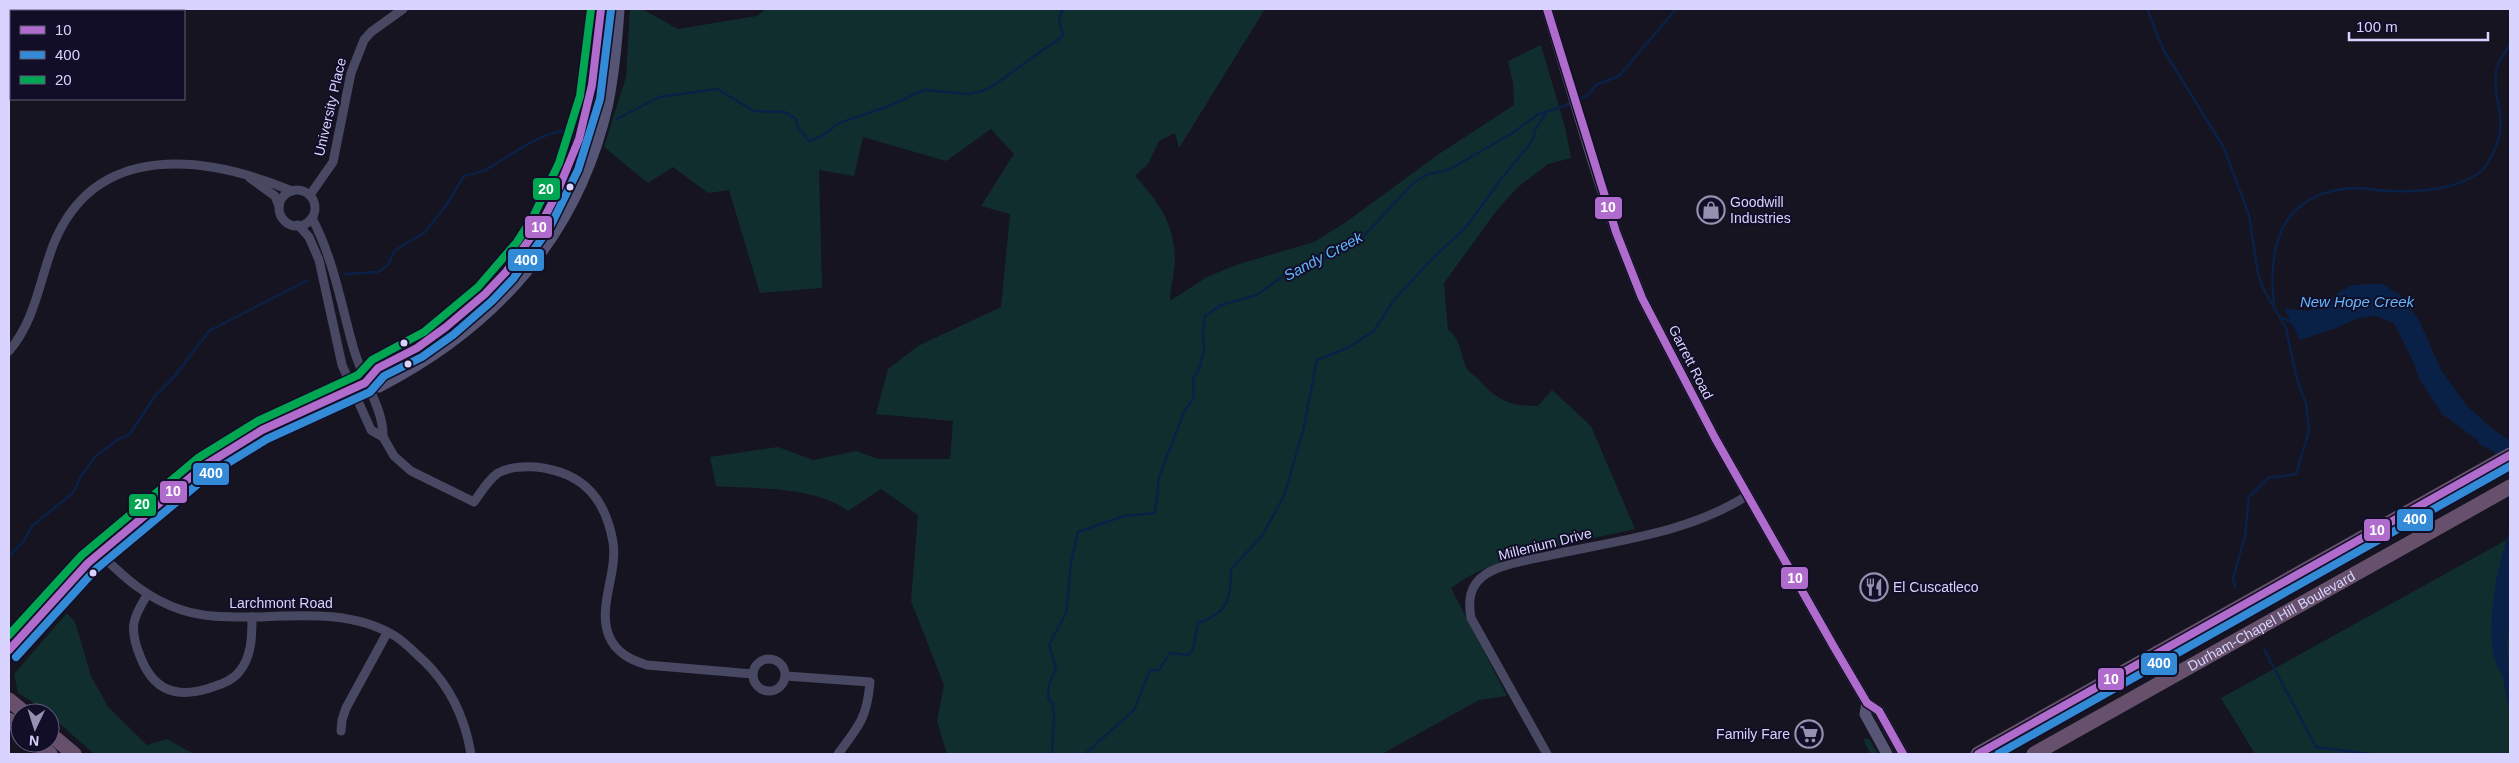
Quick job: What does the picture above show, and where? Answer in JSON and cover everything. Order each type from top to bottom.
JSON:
[{"type":"highway","name":"Durham-Chapel Hill Boulevard","points":[[1978,754],[2510,456]]},
{"type":"highway","name":"Durham-Chapel Hill Boulevard","points":[[2034,754],[2510,487]]},
{"type":"highway","points":[[60,742],[74,754]]},
{"type":"main road","points":[[9,650],[98,552],[176,487],[232,447],[289,416],[365,383],[374,371],[418,348],[469,310],[511,265],[545,215],[559,189],[580,136],[592,87],[601,9]]},
{"type":"main road","points":[[365,383],[379,387],[421,365],[458,340],[498,305],[521,280],[551,239],[578,192],[594,150],[608,103],[620,9]]},
{"type":"main road","name":"Garrett Road","points":[[1547,9],[1580,121],[1616,232],[1642,298],[1706,422],[1867,703],[1879,711],[1903,754]]},
{"type":"main road","name":"Garrett Road","points":[[1867,703],[1865,714],[1887,754]]},
{"type":"street","name":"University Place","points":[[310,195],[333,162],[351,73],[364,40],[371,32],[403,9]]},
{"type":"street","points":[[9,351],[34,311],[54,243],[62,226],[89,194],[102,184],[141,166],[161,163],[188,164],[243,173],[262,178],[292,190],[302,190],[310,195],[315,209],[312,218],[327,249],[365,383],[383,422],[383,437]]},
{"type":"street","points":[[243,173],[275,196],[284,220],[298,225],[309,237],[320,260],[343,370],[371,430],[383,437],[394,456],[411,471],[474,502],[493,478],[500,472],[512,469],[543,468],[566,473],[582,482],[595,496],[605,514],[613,543],[614,562],[605,623],[614,645],[632,660],[647,665],[753,674]]},
{"type":"street","points":[[279,206],[283,196],[292,190]]},
{"type":"street","points":[[298,225],[312,218]]},
{"type":"street","name":"Millenium Drive","points":[[1547,754],[1471,618],[1468,602],[1471,591],[1486,574],[1516,563],[1682,526],[1732,506],[1748,495]]},
{"type":"street","name":"Larchmont Road","points":[[98,552],[127,580],[147,595],[164,604],[202,615],[343,618],[388,633],[406,644],[444,683],[462,718],[471,754]]},
{"type":"street","points":[[147,595],[134,623],[139,654],[151,679],[174,692],[201,690],[230,680],[240,670],[250,648],[252,617]]},
{"type":"street","points":[[341,731],[346,708],[388,633]]},
{"type":"street","points":[[770,658],[784,666],[786,676],[781,686],[771,691],[760,689],[754,680],[753,674],[760,661],[770,658]]},
{"type":"street","points":[[786,676],[870,682],[868,706],[863,719],[838,754]]},
{"type":"green space","points":[[630,9],[642,9],[678,29],[757,16],[766,9],[1265,9],[1179,148],[1175,133],[1159,141],[1148,164],[1135,176],[1158,204],[1172,234],[1175,258],[1170,301],[1207,277],[1236,265],[1314,242],[1346,222],[1439,154],[1514,105],[1513,83],[1508,61],[1541,45],[1565,127],[1571,158],[1548,164],[1518,187],[1497,210],[1444,283],[1448,330],[1458,342],[1468,370],[1497,397],[1519,405],[1538,406],[1552,390],[1591,426],[1635,529],[1564,544],[1514,558],[1469,576],[1451,588],[1507,696],[1479,700],[1382,754],[947,754],[937,721],[944,685],[911,601],[918,515],[881,489],[848,511],[819,497],[802,493],[785,490],[716,486],[710,457],[778,447],[813,460],[856,451],[878,459],[950,459],[953,421],[876,414],[888,369],[918,346],[1001,307],[1010,214],[981,206],[1014,154],[991,129],[946,161],[863,137],[854,176],[819,170],[822,288],[760,293],[729,190],[708,193],[673,167],[648,183],[604,147],[626,77]]},
{"type":"green space","points":[[2510,538],[2510,754],[2255,754],[2221,698]]},
{"type":"green space","points":[[67,613],[75,622],[91,676],[108,707],[147,745],[167,739],[194,754],[94,754],[60,724],[60,703],[34,703],[18,693],[14,674]]},
{"type":"green space","points":[[1865,738],[1870,740],[1878,754],[1871,754],[1864,742]]},
{"type":"water","name":"New Hope Creek","points":[[2382,284],[2400,295],[2419,320],[2441,370],[2466,405],[2490,427],[2510,441],[2510,476],[2493,451],[2481,445],[2476,439],[2442,414],[2420,380],[2394,323],[2376,316],[2359,318],[2300,340],[2284,308],[2308,311],[2324,305],[2340,291],[2353,285]]},
{"type":"water","points":[[2510,531],[2510,615],[2507,644],[2510,708],[2502,675],[2495,661],[2491,631],[2497,577]]},
{"type":"waterway","points":[[617,119],[659,97],[717,89],[754,111],[785,112],[796,119],[797,126],[809,141],[822,136],[839,123],[889,106],[924,90],[967,94],[983,91],[1063,36],[1059,18],[1063,9]]},
{"type":"waterway","name":"Sandy Creek","points":[[1577,100],[1588,95],[1596,85],[1619,76],[1676,9]]},
{"type":"waterway","name":"New Hope Creek","points":[[2147,9],[2163,49],[2224,148],[2249,215],[2258,274],[2263,288],[2286,328],[2296,376],[2306,404],[2309,431],[2296,474],[2268,478],[2249,497],[2245,536],[2233,578],[2235,587]]},
{"type":"waterway","points":[[2274,304],[2274,260],[2278,241],[2285,224],[2296,210],[2311,199],[2330,192],[2354,188],[2387,191],[2438,188],[2471,178],[2484,168],[2493,153],[2500,130],[2495,82],[2496,71],[2510,45]]},
{"type":"waterway","name":"Sandy Creek","points":[[1052,754],[1054,716],[1053,705],[1048,697],[1049,685],[1056,667],[1049,645],[1066,613],[1071,563],[1078,532],[1124,516],[1155,513],[1159,477],[1184,412],[1194,397],[1193,379],[1200,367],[1204,349],[1203,329],[1205,316],[1221,305],[1257,295],[1291,270],[1320,261],[1362,238],[1414,182],[1429,174],[1448,170],[1511,134],[1537,115],[1572,103]]},
{"type":"waterway","points":[[1085,754],[1134,710],[1150,670],[1159,670],[1170,653],[1188,655],[1193,649],[1198,623],[1216,615],[1226,604],[1230,589],[1231,569],[1262,536],[1284,496],[1303,431],[1317,360],[1347,348],[1373,332],[1394,300],[1429,262],[1467,226],[1498,183],[1533,140],[1535,130],[1546,113]]},
{"type":"waterway","points":[[345,274],[378,272],[388,265],[395,250],[424,233],[445,207],[464,176],[484,170],[535,140],[556,132],[568,130]]},
{"type":"waterway","points":[[9,556],[24,541],[32,526],[73,493],[81,476],[95,457],[117,440],[130,434],[155,396],[174,377],[209,331],[308,280]]},
{"type":"waterway","name":"New Hope Creek","points":[[2282,318],[2294,323]]},
{"type":"waterway","points":[[2264,649],[2316,747],[2370,754]]},
{"type":"transit line","name":"20","points":[[9,635],[82,555],[198,458],[258,421],[358,375],[372,360],[424,332],[478,287],[517,242],[533,217],[559,163],[580,96],[591,9]]},
{"type":"transit line","name":"10","points":[[9,650],[88,563],[204,466],[262,430],[365,383],[378,368],[417,348],[446,327],[485,294],[506,272],[542,222],[556,195],[579,139],[592,85],[601,9]]},
{"type":"transit line","name":"10","points":[[1547,9],[1616,232],[1642,298],[1715,438],[1834,647],[1867,703],[1879,711],[1903,754]]},
{"type":"transit line","name":"400","points":[[16,657],[95,570],[210,474],[267,439],[370,392],[384,376],[422,357],[453,335],[492,301],[513,279],[550,227],[578,170],[600,99],[611,10]]},
{"type":"transit line","name":"10","points":[[1978,754],[2510,455]]},
{"type":"transit line","name":"400","points":[[1998,754],[2510,466]]},
{"type":"place","name":"Goodwill Industries","points":[[1711,210]]},
{"type":"place","name":"El Cuscatleco","points":[[1874,587]]},
{"type":"place","name":"Family Fare","points":[[1809,734]]}]
